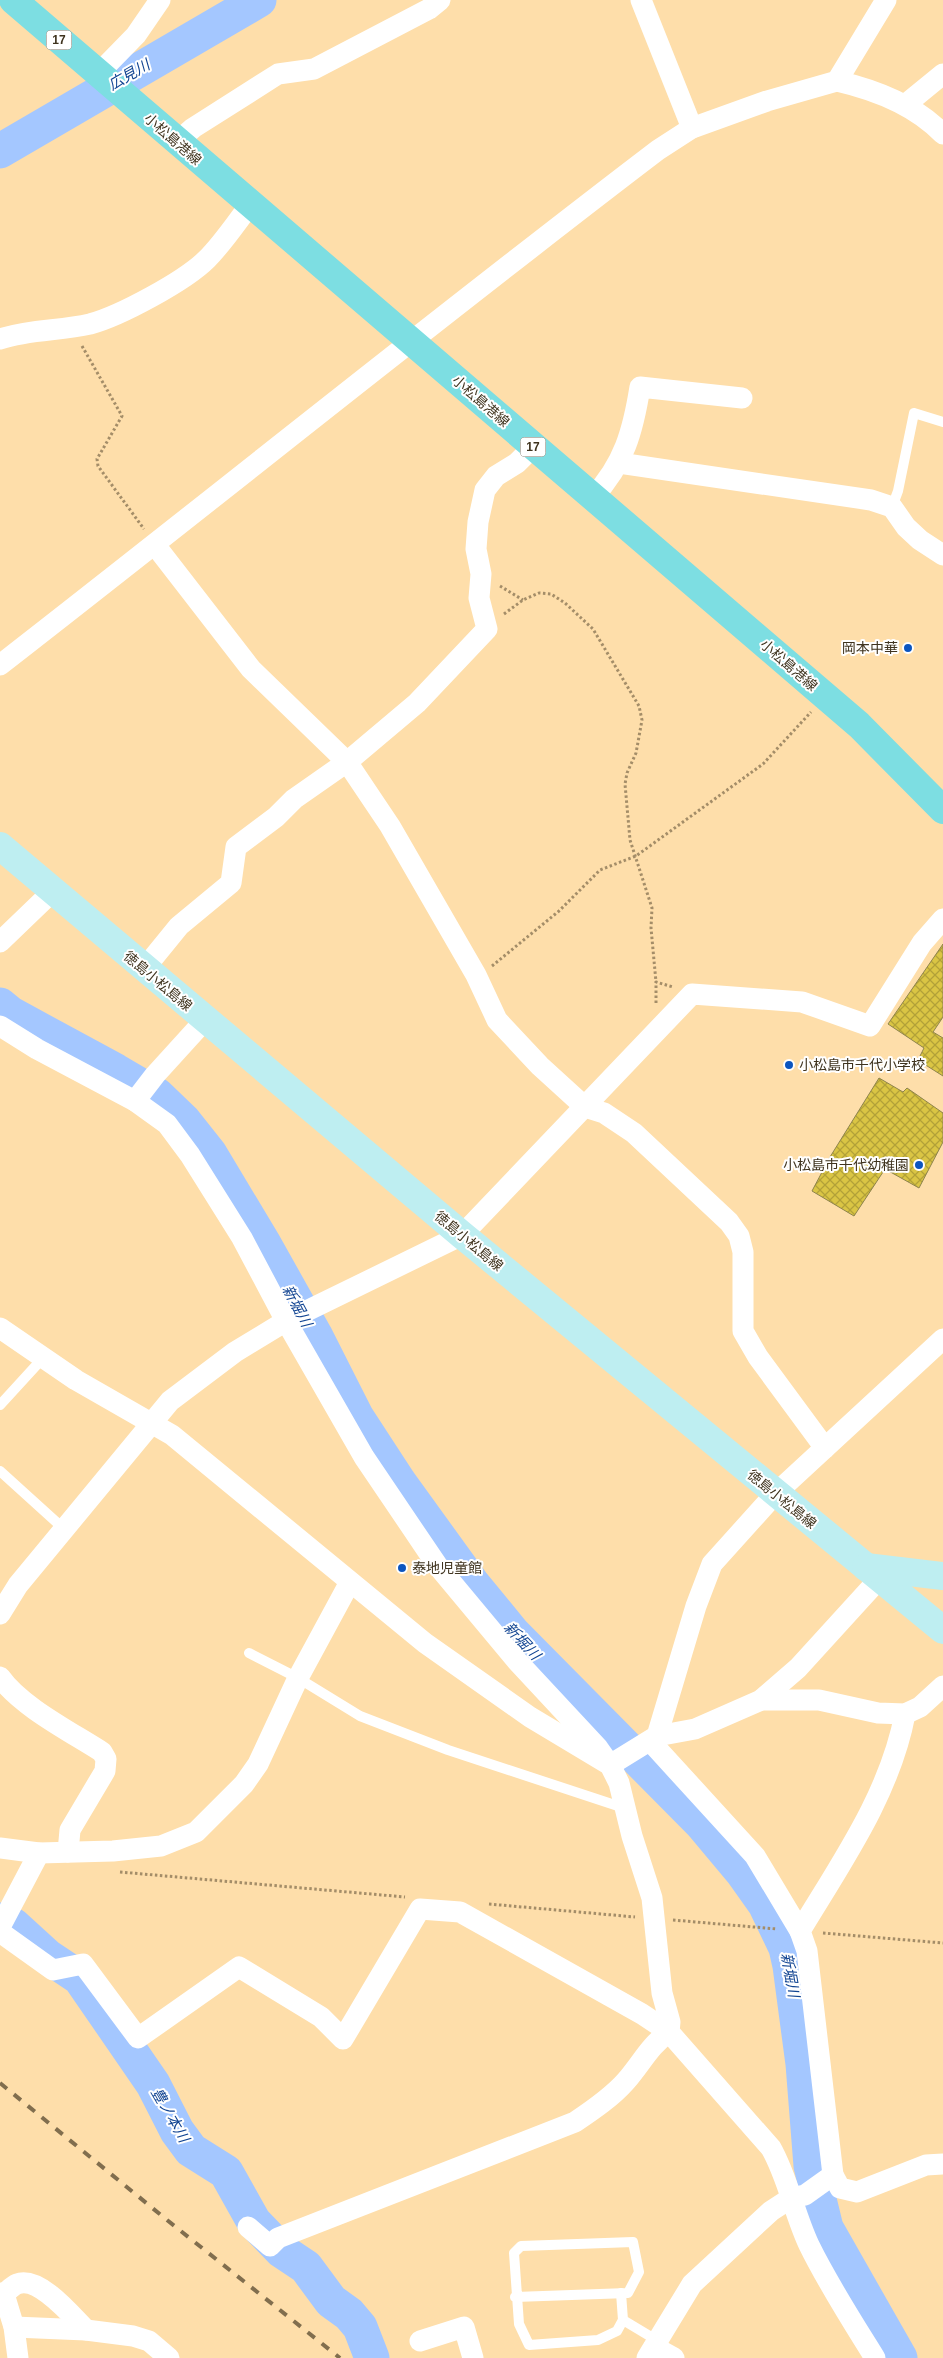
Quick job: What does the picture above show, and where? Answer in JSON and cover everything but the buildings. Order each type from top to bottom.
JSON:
[{"type":"main road","name":"小松島港線","points":[[13,0],[250,205],[412,340],[533,447],[826,696],[859,725],[943,810]]},
{"type":"main road","name":"徳島小松島線","points":[[0,846],[462,1235],[775,1494],[943,1630]]},
{"type":"main road","points":[[873,1572],[943,1576]]},
{"type":"street","points":[[107,81],[160,0]]},
{"type":"street","points":[[177,142],[193,128],[278,74],[314,69],[429,9],[440,0]]},
{"type":"street","points":[[641,0],[692,128]]},
{"type":"street","points":[[837,81],[886,0]]},
{"type":"street","points":[[905,105],[943,74]]},
{"type":"street","points":[[0,665],[155,545],[412,340],[650,156],[692,128],[767,101],[837,81],[862,87],[905,105],[934,125],[943,134]]},
{"type":"street","points":[[0,339],[32,330],[71,328],[115,315],[189,275],[208,258],[250,205]]},
{"type":"street","points":[[593,498],[610,479],[619,463],[633,427],[640,387],[742,398]]},
{"type":"street","points":[[144,969],[179,926],[231,883],[236,847],[276,817],[294,799],[347,762],[417,703],[487,629],[479,598],[481,574],[476,549],[478,522],[485,490],[496,476],[517,463],[533,447]]},
{"type":"street","points":[[619,463],[871,500],[892,507],[906,527],[920,540],[943,555]]},
{"type":"street","points":[[155,545],[251,669],[347,762],[390,826],[476,975],[497,1020],[540,1066],[585,1107],[604,1112],[634,1133],[729,1222],[739,1236],[743,1252],[743,1331],[758,1357],[826,1448]]},
{"type":"street","points":[[0,942],[53,891]]},
{"type":"street","points":[[0,1614],[18,1584],[170,1401],[236,1352],[289,1320],[462,1235],[692,994],[802,1002],[870,1026],[922,943],[943,919]]},
{"type":"street","points":[[137,1098],[155,1075],[205,1020]]},
{"type":"street","points":[[0,1026],[38,1049],[137,1098],[167,1124],[190,1155],[242,1238],[364,1457],[437,1566],[517,1661],[598,1748],[615,1763],[624,1808],[652,1898],[662,1993],[670,2022],[669,2032],[652,2046],[625,2082],[602,2103],[575,2122],[274,2242],[248,2227]]},
{"type":"street","points":[[0,1328],[76,1380],[151,1422],[191,1450],[425,1643],[530,1718],[615,1763]]},
{"type":"street","points":[[651,1741],[712,1564],[775,1494],[943,1339]]},
{"type":"street","points":[[615,1763],[651,1741],[695,1729],[761,1700],[798,1668],[873,1572]]},
{"type":"street","points":[[0,1848],[39,1853],[113,1851],[161,1846],[196,1832],[244,1784],[258,1764],[298,1678],[350,1582]]},
{"type":"street","points":[[0,1677],[7,1687],[28,1704],[102,1752],[106,1760],[106,1771],[70,1830],[68,1852]]},
{"type":"street","points":[[761,1700],[819,1700],[878,1713],[905,1714],[920,1707],[943,1686]]},
{"type":"street","points":[[800,1931],[859,1833],[878,1795],[901,1738],[905,1714]]},
{"type":"street","points":[[651,1741],[755,1856],[800,1931],[807,1952],[831,2177],[840,2188],[857,2192],[926,2165],[943,2164]]},
{"type":"street","points":[[39,1853],[2,1925],[52,1970],[82,1964],[138,2038],[239,1967],[321,2017],[343,2039],[420,1909],[460,1912],[642,2014],[669,2032],[771,2148],[798,2197],[809,2244],[850,2319],[875,2358]]},
{"type":"street","points":[[674,2358],[653,2349],[692,2284],[771,2211],[831,2177]]},
{"type":"street","points":[[18,2358],[14,2327],[2,2294],[17,2284],[33,2283],[49,2293],[86,2330]]},
{"type":"street","points":[[14,2327],[86,2330],[133,2336],[149,2341],[169,2358]]},
{"type":"street","points":[[420,2341],[464,2327],[473,2358]]},
{"type":"lane","points":[[892,507],[898,491],[914,413],[943,422]]},
{"type":"lane","points":[[0,1405],[43,1358]]},
{"type":"lane","points":[[0,1471],[64,1529]]},
{"type":"lane","points":[[249,1653],[298,1678],[360,1716],[448,1750],[624,1808]]},
{"type":"lane","points":[[516,2297],[621,2293],[628,2293],[639,2272],[633,2242],[521,2246],[514,2253],[516,2297],[519,2324],[529,2345],[598,2340],[617,2331],[623,2320],[621,2293]]},
{"type":"lane","points":[[623,2320],[653,2349]]},
{"type":"path","points":[[71,328],[122,416],[97,459],[98,466],[155,545]]},
{"type":"path","points":[[487,629],[523,600],[539,593],[550,594],[565,603],[593,629],[638,706],[642,720],[636,753],[627,773],[625,784],[630,840],[652,908],[651,928],[656,982]]},
{"type":"path","points":[[476,975],[489,969],[559,911],[600,870],[636,856],[762,764],[826,696]]},
{"type":"path","points":[[115,1872],[407,1897]]},
{"type":"path","points":[[486,1904],[766,1928]]},
{"type":"path","points":[[800,1931],[943,1943]]},
{"type":"waterway","name":"広見川","points":[[0,151],[259,0]]},
{"type":"waterway","name":"新堀川","points":[[0,1005],[11,1014],[157,1095],[183,1120],[210,1154],[264,1244],[315,1335],[356,1416],[399,1482],[472,1583],[513,1633],[702,1824],[743,1873],[765,1904],[786,1948],[790,1966],[803,2064],[811,2166],[826,2228],[900,2358]]},
{"type":"waterway","name":"豊ノ本川","points":[[0,1920],[13,1925],[47,1956],[80,1978],[153,2084],[177,2131],[191,2150],[226,2172],[254,2222],[282,2251],[306,2267],[331,2301],[349,2314],[360,2327],[372,2358]]},
{"type":"railway","points":[[0,2083],[340,2358]]},
{"type":"place","name":"岡本中華","points":[[908,648]]},
{"type":"place","name":"小松島市千代小学校","points":[[789,1065]]},
{"type":"place","name":"小松島市千代幼稚園","points":[[919,1165]]},
{"type":"place","name":"泰地児童館","points":[[402,1568]]}]
